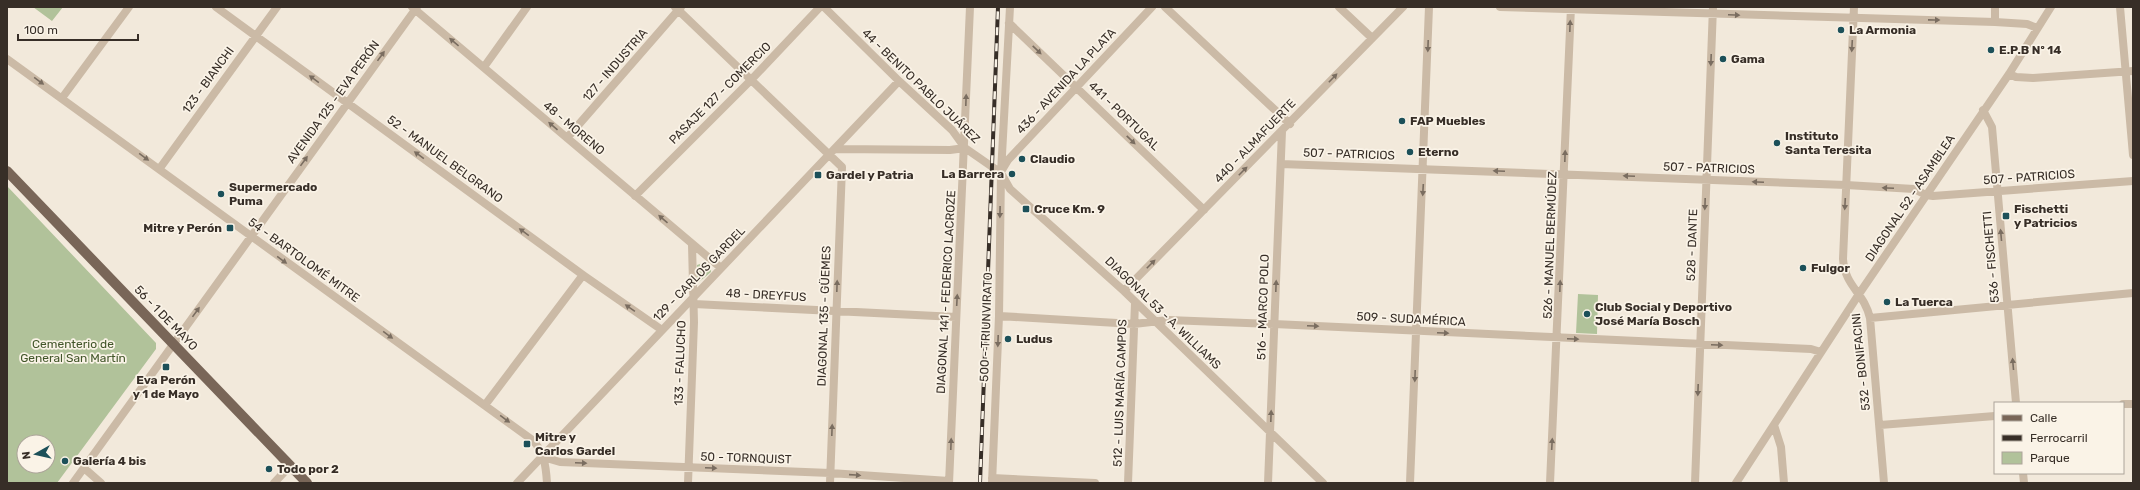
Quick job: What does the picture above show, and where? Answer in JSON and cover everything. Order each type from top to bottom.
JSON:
[{"type":"main road","name":"56 - 1 DE MAYO","points":[[7,171],[307,483]]},
{"type":"street","points":[[62,98],[129,7]]},
{"type":"street","name":"52 - MANUEL BELGRANO","points":[[216,7],[583,275],[662,330]]},
{"type":"street","name":"123 - BIANCHI","points":[[160,168],[277,7]]},
{"type":"street","points":[[484,67],[527,7]]},
{"type":"street","name":"PASAJE 127 - COMERCIO","points":[[636,196],[750,81],[820,7]]},
{"type":"street","name":"44 - BENITO PABLO JUÁREZ","points":[[824,7],[899,81],[952,130],[965,148],[1001,172]]},
{"type":"street","name":"DIAGONAL 141 - FEDERICO LACROZE","points":[[949,482],[965,148],[970,7]]},
{"type":"street","name":"500 - TRIUNVIRATO","points":[[992,480],[999,316],[1001,172],[1010,7]]},
{"type":"street","name":"436 - AVENIDA LA PLATA","points":[[1001,172],[1008,160],[1152,7]]},
{"type":"street","points":[[1165,7],[1290,124]]},
{"type":"street","points":[[1340,7],[1372,38]]},
{"type":"street","name":"440 - ALMAFUERTE","points":[[1124,291],[1290,124],[1403,7]]},
{"type":"street","points":[[1410,483],[1424,169],[1429,7]]},
{"type":"street","points":[[1500,7],[1713,11],[1853,18],[1995,22],[2027,24],[2037,28]]},
{"type":"street","name":"532 - BONIFACINI","points":[[1854,7],[1846,185],[1844,270],[1847,280],[1865,301],[1870,318],[1884,483]]},
{"type":"street","points":[[1995,7],[1995,22]]},
{"type":"street","name":"DIAGONAL 52 - ASAMBLEA","points":[[1736,483],[1859,294],[1983,110],[2009,74],[2051,7]]},
{"type":"street","points":[[2120,7],[2129,72],[2133,156]]},
{"type":"street","name":"48 - MORENO","points":[[414,8],[721,268]]},
{"type":"street","name":"AVENIDA 125 - EVA PERÓN","points":[[73,483],[414,8]]},
{"type":"street","name":"DIAGONAL 135 - GÜEMES","points":[[678,8],[750,81],[829,156],[840,164],[842,174],[830,483]]},
{"type":"street","name":"127 - INDUSTRIA","points":[[567,138],[678,8]]},
{"type":"street","name":"526 - MANUEL BERMÚDEZ","points":[[1550,483],[1558,338],[1571,8]]},
{"type":"street","name":"528 - DANTE","points":[[1695,483],[1713,11]]},
{"type":"street","name":"441 - PORTUGAL","points":[[1009,23],[1204,210]]},
{"type":"street","name":"54 - BARTOLOMÉ MITRE","points":[[7,58],[160,168],[250,237],[485,405],[539,446],[543,457]]},
{"type":"street","points":[[2009,74],[2016,77],[2033,78],[2129,72]]},
{"type":"street","name":"129 - CARLOS GARDEL","points":[[517,483],[662,330],[694,300],[721,268],[836,149],[899,81]]},
{"type":"street","name":"536 - FISCHETTI","points":[[1983,110],[1992,127],[2016,402]]},
{"type":"street","name":"516 - MARCO POLO","points":[[1268,483],[1282,131]]},
{"type":"street","points":[[836,149],[950,150],[965,148]]},
{"type":"street","name":"507 - PATRICIOS","points":[[1281,164],[1846,185],[1914,189],[1926,195],[1933,196],[2133,181]]},
{"type":"street","name":"DIAGONAL 53 - A. WILLIAMS","points":[[1001,172],[1010,189],[1124,291],[1323,483]]},
{"type":"street","name":"133 - FALUCHO","points":[[688,483],[694,300],[692,245]]},
{"type":"street","points":[[485,405],[583,275]]},
{"type":"street","points":[[1870,318],[2133,293]]},
{"type":"street","name":"48 - DREYFUS","points":[[694,300],[956,317]]},
{"type":"street","name":"512 - LUIS MARÍA CAMPOS","points":[[1128,483],[1135,303]]},
{"type":"street","name":"509 - SUDAMÉRICA","points":[[999,316],[1134,324],[1168,320],[1274,324],[1811,349],[1821,352]]},
{"type":"street","points":[[1880,425],[1994,416]]},
{"type":"street","points":[[1774,425],[1780,447],[1784,483]]},
{"type":"street","points":[[543,457],[547,483]]},
{"type":"street","name":"50 - TORNQUIST","points":[[543,457],[560,462],[830,473],[949,482]]},
{"type":"street","points":[[274,483],[290,466]]},
{"type":"street","points":[[84,468],[101,483]]},
{"type":"street","points":[[992,480],[1095,483]]},
{"type":"green space","points":[[33,7],[63,7],[52,21]]},
{"type":"green space","name":"Cementerio de General San Martín","points":[[7,186],[156,343],[156,349],[57,483],[7,483]]},
{"type":"green space","points":[[703,263],[711,269],[711,272],[699,282],[697,279],[697,265]]},
{"type":"green space","name":"Club Social y Deportivo José María Bosch","points":[[1578,294],[1598,295],[1597,334],[1576,333]]},
{"type":"railway","points":[[980,483],[998,7]]},
{"type":"place","name":"La Armonia","points":[[1841,30]]},
{"type":"place","name":"E.P.B Nº 14","points":[[1991,50]]},
{"type":"place","name":"Gama","points":[[1723,59]]},
{"type":"place","name":"FAP Muebles","points":[[1402,121]]},
{"type":"place","name":"Instituto Santa Teresita","points":[[1777,143]]},
{"type":"place","name":"Eterno","points":[[1410,152]]},
{"type":"place","name":"Claudio","points":[[1022,159]]},
{"type":"place","name":"La Barrera","points":[[1012,174]]},
{"type":"place","name":"Gardel y Patria","points":[[818,175]]},
{"type":"place","name":"Supermercado Puma","points":[[221,194]]},
{"type":"place","name":"Cruce Km. 9","points":[[1026,209]]},
{"type":"place","name":"Fischetti y Patricios","points":[[2006,216]]},
{"type":"place","name":"Mitre y Perón","points":[[230,228]]},
{"type":"place","name":"Fulgor","points":[[1803,268]]},
{"type":"place","name":"La Tuerca","points":[[1887,302]]},
{"type":"place","name":"Club Social y Deportivo José María Bosch","points":[[1587,314]]},
{"type":"place","name":"Ludus","points":[[1008,339]]},
{"type":"place","name":"Eva Perón y 1 de Mayo","points":[[166,367]]},
{"type":"place","name":"Mitre y Carlos Gardel","points":[[527,444]]},
{"type":"place","name":"Galería 4 bis","points":[[65,461]]},
{"type":"place","name":"Todo por 2","points":[[269,469]]}]
